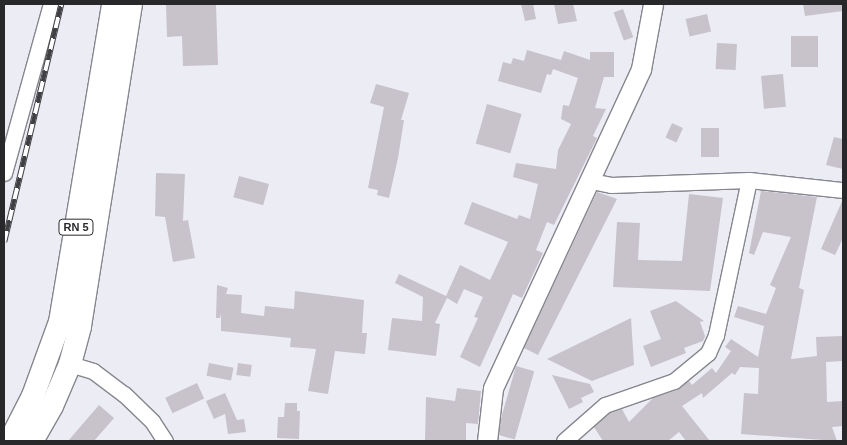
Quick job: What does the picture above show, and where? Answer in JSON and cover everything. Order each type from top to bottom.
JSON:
[{"type":"highway","name":"RN 5","points":[[10,441],[33,396],[60,322],[114,4]]},
{"type":"highway","name":"RN 5","points":[[32,441],[52,406],[70,364],[80,326],[101,206],[130,4]]},
{"type":"main road","points":[[487,441],[493,388],[591,181],[641,69],[653,4]]},
{"type":"street","points":[[4,173],[51,4]]},
{"type":"street","points":[[564,441],[605,405],[674,381],[708,353],[716,335],[749,180]]},
{"type":"street","points":[[591,181],[611,185],[749,180],[843,190]]},
{"type":"street","points":[[70,364],[93,371],[124,394],[152,421],[165,441]]},
{"type":"building","points":[[166,4],[216,4],[218,65],[183,66],[182,36],[167,37]]},
{"type":"building","points":[[521,4],[533,4],[536,19],[525,21]]},
{"type":"building","points":[[554,4],[573,4],[577,21],[558,24]]},
{"type":"building","points":[[803,4],[843,4],[843,11],[805,16]]},
{"type":"building","points":[[623,9],[633,37],[624,41],[614,12]]},
{"type":"building","points":[[707,14],[711,32],[690,36],[686,19]]},
{"type":"building","points":[[791,36],[818,36],[818,67],[791,67]]},
{"type":"building","points":[[717,43],[737,44],[736,70],[716,69]]},
{"type":"building","points":[[527,50],[561,60],[564,51],[590,60],[590,52],[614,52],[614,77],[604,77],[595,108],[606,109],[593,136],[597,138],[554,225],[547,222],[536,250],[543,253],[522,298],[513,294],[480,367],[460,357],[478,318],[474,317],[483,297],[464,289],[457,304],[447,298],[435,323],[440,324],[436,356],[388,350],[392,318],[422,321],[423,297],[395,283],[399,274],[446,296],[460,265],[490,280],[508,242],[464,224],[472,202],[517,219],[519,215],[530,219],[538,184],[513,177],[516,163],[556,169],[558,150],[571,124],[561,119],[563,105],[569,106],[578,78],[553,69],[551,75],[547,74],[541,93],[498,81],[503,62],[511,64],[513,58],[524,61]]},
{"type":"building","points":[[783,74],[786,107],[764,109],[761,76]]},
{"type":"building","points":[[376,84],[409,93],[401,120],[404,120],[389,198],[377,195],[378,190],[368,188],[384,107],[370,103]]},
{"type":"building","points":[[487,104],[522,114],[510,153],[476,143]]},
{"type":"building","points":[[672,123],[683,128],[676,142],[665,138]]},
{"type":"building","points":[[701,128],[719,128],[719,157],[701,157]]},
{"type":"building","points":[[834,137],[843,139],[843,169],[826,165]]},
{"type":"building","points":[[156,173],[185,174],[183,221],[188,220],[195,258],[173,262],[165,217],[155,216]]},
{"type":"building","points":[[239,176],[269,184],[263,205],[233,197]]},
{"type":"building","points":[[761,191],[817,197],[799,288],[804,290],[791,359],[817,356],[816,337],[843,336],[843,361],[826,362],[827,402],[843,401],[843,426],[832,427],[837,441],[741,434],[744,393],[758,394],[759,368],[740,367],[735,375],[732,373],[703,398],[702,393],[682,406],[710,441],[686,441],[679,432],[668,441],[603,441],[594,427],[610,413],[622,409],[629,422],[653,398],[677,390],[689,381],[692,385],[712,368],[716,373],[731,351],[725,347],[731,339],[758,357],[764,326],[734,317],[738,306],[766,314],[776,288],[770,285],[791,237],[763,232],[754,255],[749,253]]},
{"type":"building","points":[[597,192],[617,199],[538,355],[524,348]]},
{"type":"building","points":[[689,194],[723,198],[710,291],[613,287],[617,222],[640,223],[638,260],[682,261]]},
{"type":"building","points":[[843,199],[843,238],[835,255],[821,249]]},
{"type":"building","points":[[217,285],[228,288],[226,294],[242,295],[241,313],[264,316],[265,306],[294,309],[295,291],[364,300],[362,333],[367,333],[365,354],[335,351],[328,394],[308,391],[316,349],[290,347],[291,338],[221,331],[221,313],[220,318],[216,318]]},
{"type":"building","points":[[676,301],[704,321],[700,322],[705,336],[703,341],[684,348],[686,353],[651,367],[643,346],[661,339],[650,311]]},
{"type":"building","points":[[631,318],[634,365],[592,381],[547,359]]},
{"type":"building","points":[[209,363],[234,368],[231,381],[207,376]]},
{"type":"building","points":[[238,363],[252,365],[250,377],[236,375]]},
{"type":"building","points":[[516,366],[534,371],[515,439],[496,434]]},
{"type":"building","points":[[552,375],[590,384],[594,392],[581,398],[583,402],[569,409]]},
{"type":"building","points":[[197,383],[204,398],[172,413],[165,398]]},
{"type":"building","points":[[457,388],[481,391],[478,424],[466,423],[466,441],[425,441],[426,397],[455,401]]},
{"type":"building","points":[[225,393],[237,420],[244,419],[246,432],[228,434],[225,414],[214,419],[206,401]]},
{"type":"building","points":[[285,403],[297,403],[297,411],[300,411],[299,439],[277,438],[278,417],[284,417]]},
{"type":"building","points":[[99,405],[114,418],[94,441],[68,441]]},
{"type":"railway","points":[[4,242],[61,4]]}]
